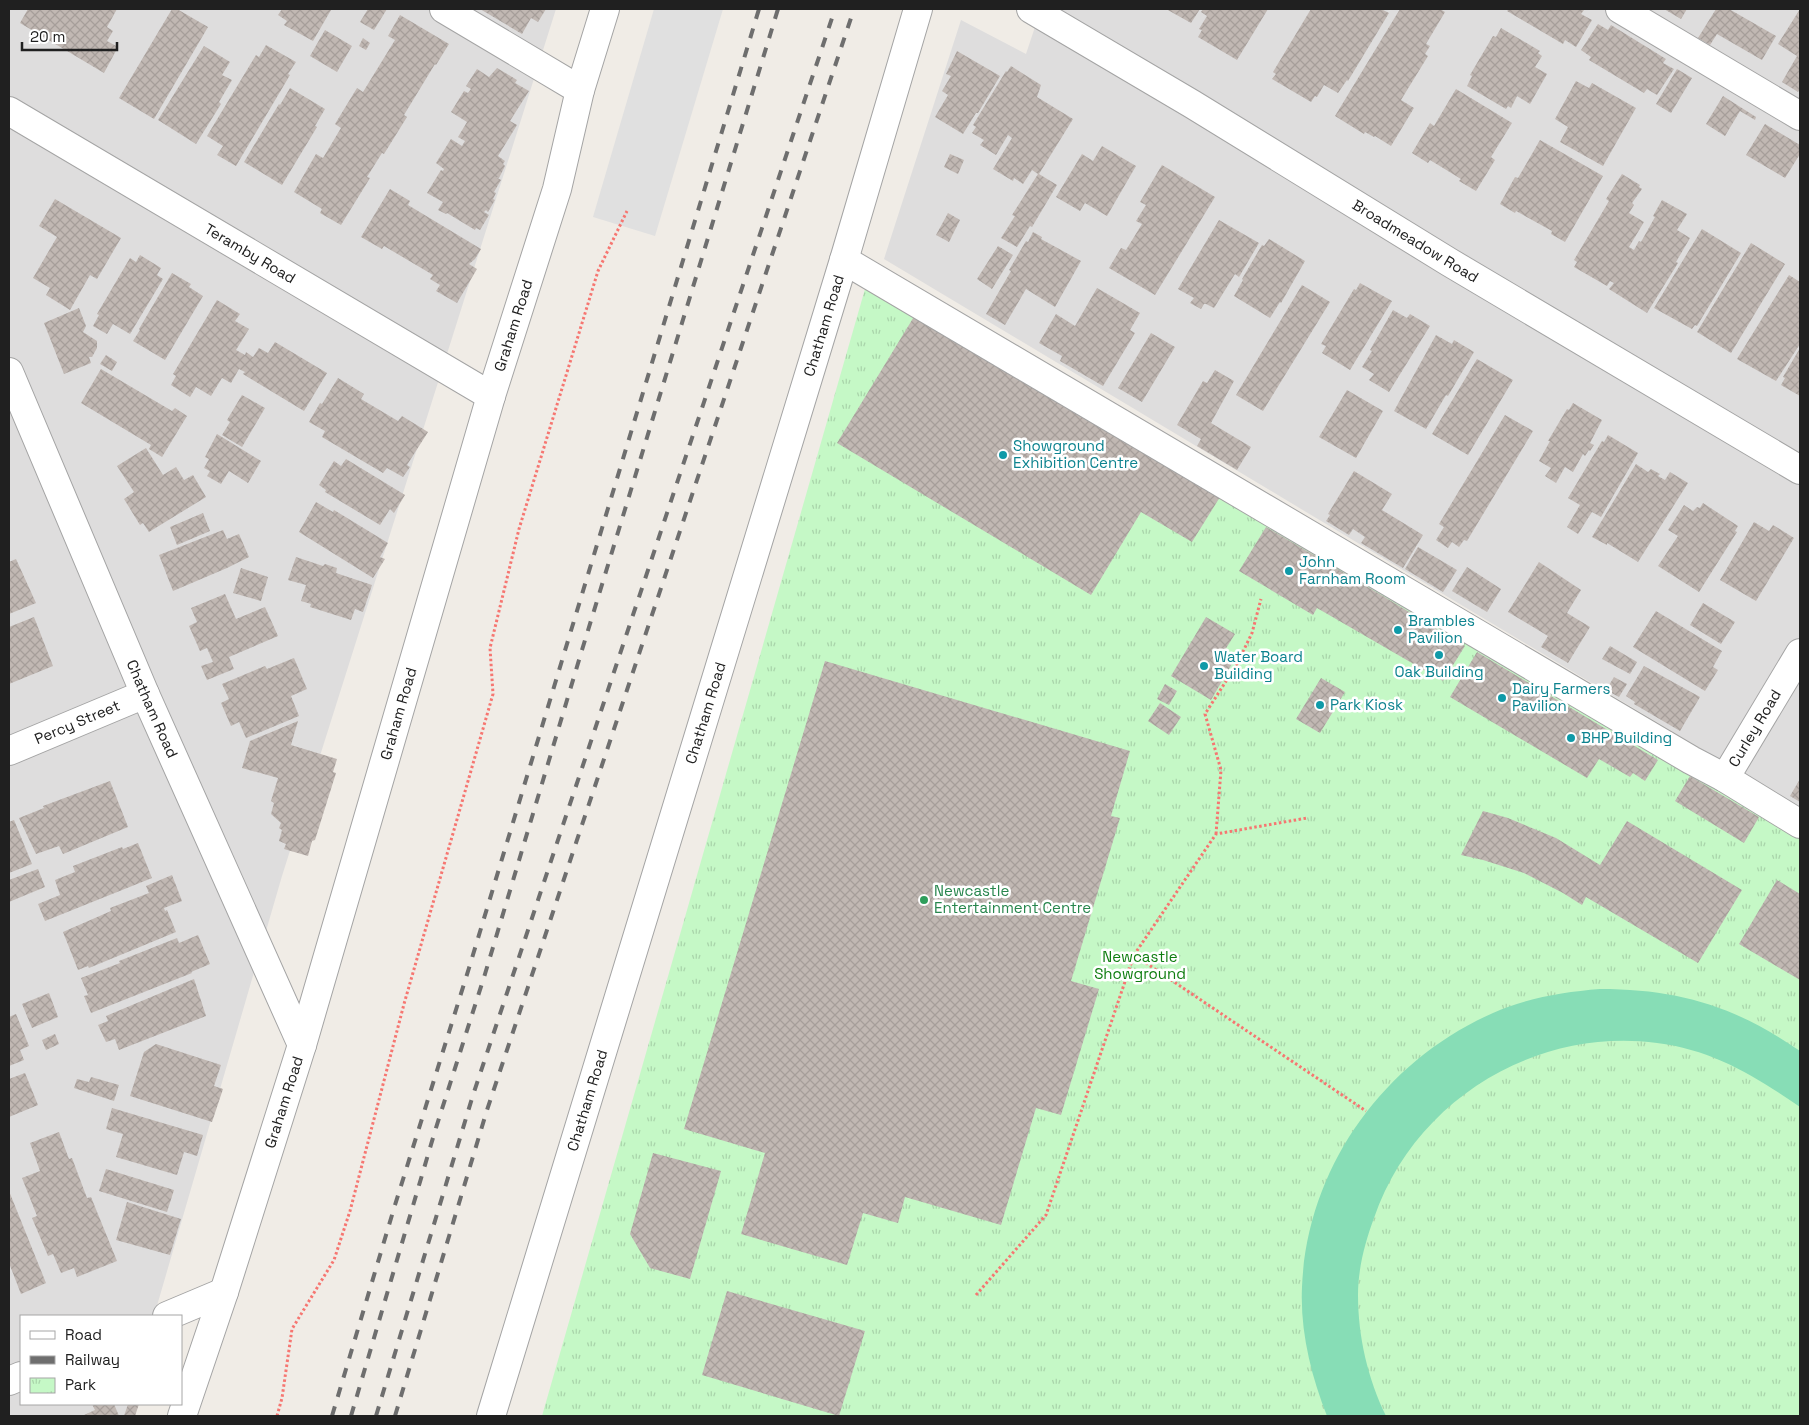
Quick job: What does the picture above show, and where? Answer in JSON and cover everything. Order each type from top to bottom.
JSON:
[{"type":"street","points":[[444,9],[580,90]]},
{"type":"street","name":"Graham Road","points":[[182,1416],[224,1292],[302,1045],[491,396],[557,189],[580,90],[605,9]]},
{"type":"street","name":"Chatham Road","points":[[491,1416],[844,260],[918,9]]},
{"type":"street","name":"Broadmeadow Road","points":[[1031,9],[1800,470]]},
{"type":"street","points":[[1620,9],[1800,116]]},
{"type":"street","name":"Teramby Road","points":[[9,111],[491,396]]},
{"type":"street","points":[[844,260],[1682,755],[1725,778],[1800,824]]},
{"type":"street","name":"Chatham Road","points":[[9,372],[145,694],[302,1045]]},
{"type":"street","name":"Curley Road","points":[[1725,778],[1800,653]]},
{"type":"street","name":"Percy Street","points":[[9,750],[145,694]]},
{"type":"street","points":[[169,1315],[224,1292]]},
{"type":"path","points":[[277,1416],[282,1398],[292,1329],[334,1260],[350,1211],[404,1004],[492,694],[490,648],[519,529],[598,271],[627,212]]},
{"type":"path","points":[[976,1296],[1046,1215],[1134,955],[1216,834],[1221,770],[1205,714],[1237,664],[1252,633],[1260,599]]},
{"type":"path","points":[[1216,834],[1307,818]]},
{"type":"path","points":[[1134,955],[1366,1111]]},
{"type":"shaded area","points":[[9,9],[556,9],[282,876],[154,1315],[20,1315],[20,1405],[128,1405],[125,1416],[9,1416]]},
{"type":"shaded area","points":[[654,9],[723,9],[655,236],[593,217]]},
{"type":"shaded area","points":[[1041,9],[1800,9],[1800,808],[884,259],[961,20],[1026,54]]},
{"type":"green space","name":"Newcastle Showground","points":[[867,282],[1800,833],[1800,1416],[542,1416]]},
{"type":"green space","points":[[1600,989],[1655,992],[1705,1003],[1752,1022],[1776,1035],[1800,1051],[1800,1107],[1767,1085],[1733,1066],[1697,1052],[1657,1043],[1611,1041],[1567,1047],[1524,1060],[1484,1081],[1449,1107],[1418,1139],[1393,1176],[1368,1236],[1358,1285],[1358,1311],[1369,1373],[1386,1416],[1327,1416],[1316,1385],[1308,1353],[1303,1320],[1302,1287],[1307,1243],[1319,1200],[1336,1160],[1358,1123],[1386,1089],[1418,1059],[1454,1034],[1493,1013],[1519,1003],[1559,994]]},
{"type":"building","points":[[28,9],[117,9],[107,27],[113,31],[107,41],[118,47],[104,73],[20,23]]},
{"type":"building","points":[[172,9],[177,9],[208,27],[154,119],[119,98]]},
{"type":"building","points":[[282,9],[331,10],[313,41],[284,25],[287,21],[278,15]]},
{"type":"building","points":[[368,9],[387,9],[374,30],[360,22]]},
{"type":"building","points":[[480,9],[546,9],[538,22],[531,18],[522,34]]},
{"type":"building","points":[[1166,9],[1200,9],[1191,23]]},
{"type":"building","points":[[1203,9],[1268,9],[1237,60],[1198,37],[1202,30],[1199,29],[1207,16],[1201,12]]},
{"type":"building","points":[[1311,9],[1381,9],[1389,13],[1348,81],[1338,93],[1324,85],[1317,97],[1315,96],[1311,102],[1272,79],[1276,74],[1273,72]]},
{"type":"building","points":[[1400,9],[1440,9],[1445,12],[1426,44],[1430,46],[1425,54],[1428,56],[1401,100],[1414,108],[1391,146],[1375,136],[1365,132],[1364,134],[1335,116]]},
{"type":"building","points":[[1509,9],[1583,9],[1581,14],[1592,20],[1576,47],[1565,40],[1563,44],[1507,11]]},
{"type":"building","points":[[1664,9],[1687,9],[1681,19]]},
{"type":"building","points":[[1716,9],[1729,9],[1776,36],[1762,60],[1717,34],[1710,45],[1698,38]]},
{"type":"building","points":[[1800,9],[1800,89],[1798,92],[1782,82],[1797,56],[1778,44]]},
{"type":"building","points":[[400,15],[449,44],[404,115],[407,117],[367,177],[370,178],[341,225],[320,213],[322,209],[294,192],[316,154],[323,158],[341,128],[335,124],[357,88],[363,92],[395,40],[388,36]]},
{"type":"building","points":[[1598,24],[1608,30],[1611,25],[1666,59],[1663,63],[1674,69],[1657,95],[1647,89],[1644,93],[1589,60],[1591,57],[1581,50]]},
{"type":"building","points":[[1501,28],[1540,51],[1538,53],[1542,56],[1535,67],[1547,74],[1530,104],[1517,96],[1511,108],[1508,106],[1506,109],[1467,86],[1472,76],[1470,75],[1493,36],[1496,37]]},
{"type":"building","points":[[325,30],[352,46],[337,72],[310,56]]},
{"type":"building","points":[[363,38],[370,43],[366,50],[359,46]]},
{"type":"building","points":[[266,45],[296,62],[236,166],[217,155],[223,146],[207,136],[256,55],[259,57]]},
{"type":"building","points":[[204,46],[230,62],[222,75],[232,80],[219,102],[221,104],[196,144],[158,120]]},
{"type":"building","points":[[957,51],[1000,76],[963,134],[935,117],[948,95],[942,91],[951,76],[946,74]]},
{"type":"building","points":[[1011,66],[1041,85],[1037,97],[1073,119],[1039,174],[1057,185],[1032,227],[1030,226],[1017,247],[1001,238],[1015,216],[1012,215],[1038,174],[1032,170],[1023,184],[1014,178],[1013,181],[993,169],[1012,138],[1008,135],[996,155],[980,145],[984,140],[972,133],[976,127],[973,125]]},
{"type":"building","points":[[497,68],[517,80],[515,83],[529,91],[510,121],[517,125],[498,156],[505,161],[503,164],[505,166],[499,178],[496,177],[501,180],[494,192],[496,193],[493,199],[495,200],[488,212],[486,210],[484,212],[489,215],[480,230],[476,228],[475,230],[447,213],[438,210],[443,202],[427,193],[441,170],[443,171],[444,169],[436,163],[451,139],[462,146],[465,141],[458,137],[467,122],[451,112],[464,91],[468,93],[471,89],[466,86],[477,69],[489,77]]},
{"type":"building","points":[[1677,69],[1692,78],[1671,113],[1656,104]]},
{"type":"building","points":[[1576,81],[1589,88],[1592,83],[1636,108],[1603,166],[1560,142],[1568,127],[1555,119]]},
{"type":"building","points":[[290,88],[325,109],[315,126],[317,127],[282,185],[244,162]]},
{"type":"building","points":[[1456,89],[1512,123],[1491,157],[1495,160],[1476,191],[1459,181],[1461,179],[1430,160],[1428,163],[1412,153],[1430,123],[1434,126]]},
{"type":"building","points":[[1723,96],[1756,117],[1755,120],[1740,111],[1725,136],[1706,124]]},
{"type":"building","points":[[1765,124],[1800,145],[1800,154],[1785,178],[1746,155]]},
{"type":"building","points":[[1540,140],[1603,176],[1565,242],[1551,234],[1552,231],[1500,204],[1515,177],[1518,178]]},
{"type":"building","points":[[1102,146],[1136,166],[1107,216],[1085,203],[1080,211],[1056,197],[1082,154],[1093,161]]},
{"type":"building","points":[[950,154],[964,160],[958,174],[944,167]]},
{"type":"building","points":[[1162,165],[1215,197],[1155,295],[1109,268],[1121,248],[1126,250],[1142,224],[1136,221],[1146,205],[1140,202]]},
{"type":"building","points":[[1622,174],[1640,185],[1639,187],[1642,189],[1632,203],[1634,205],[1629,213],[1644,222],[1629,247],[1634,250],[1639,241],[1641,242],[1662,200],[1687,214],[1677,230],[1690,238],[1676,262],[1678,263],[1647,313],[1609,289],[1614,283],[1610,281],[1607,286],[1574,267],[1577,262],[1574,260],[1609,201],[1606,199]]},
{"type":"building","points":[[390,189],[410,201],[408,205],[481,249],[475,259],[469,264],[477,269],[457,303],[436,291],[440,285],[430,279],[433,275],[384,246],[382,249],[361,237]]},
{"type":"building","points":[[55,199],[121,238],[97,279],[90,275],[70,310],[46,295],[50,288],[33,278],[57,237],[39,226]]},
{"type":"building","points":[[948,213],[960,220],[949,242],[936,235]]},
{"type":"building","points":[[1219,220],[1259,243],[1239,277],[1235,274],[1214,308],[1204,304],[1201,309],[1190,303],[1194,298],[1178,289]]},
{"type":"building","points":[[1702,229],[1741,253],[1697,326],[1695,325],[1692,329],[1654,308]]},
{"type":"building","points":[[1033,232],[1042,237],[1041,239],[1081,261],[1055,307],[1026,289],[1005,325],[986,314],[1011,271],[1009,270]]},
{"type":"building","points":[[1269,239],[1305,261],[1281,303],[1270,318],[1234,296],[1262,245],[1264,246]]},
{"type":"building","points":[[1751,243],[1785,264],[1731,353],[1697,332]]},
{"type":"building","points":[[998,246],[1013,255],[992,289],[977,279]]},
{"type":"building","points":[[140,255],[161,268],[157,275],[163,279],[130,334],[113,324],[107,334],[93,326],[99,315],[97,314],[130,258],[136,262]]},
{"type":"building","points":[[172,273],[191,284],[189,287],[203,296],[165,360],[133,341]]},
{"type":"building","points":[[1789,275],[1800,282],[1800,344],[1776,381],[1737,359]]},
{"type":"building","points":[[1360,283],[1392,301],[1350,370],[1322,353],[1326,346],[1321,344],[1354,289],[1356,290]]},
{"type":"building","points":[[1302,285],[1330,302],[1263,411],[1236,395]]},
{"type":"building","points":[[1097,288],[1140,313],[1130,330],[1135,333],[1103,386],[1060,361],[1062,356],[1039,343],[1056,314],[1075,326]]},
{"type":"building","points":[[217,300],[240,314],[235,321],[249,329],[236,350],[245,355],[246,352],[253,357],[259,348],[268,353],[275,342],[327,373],[304,411],[243,374],[245,372],[239,369],[231,383],[222,378],[211,396],[196,387],[190,397],[171,385],[176,376],[173,374]]},
{"type":"building","points":[[79,308],[86,326],[83,332],[97,341],[97,348],[92,357],[89,357],[91,363],[64,374],[44,323]]},
{"type":"building","points":[[1393,310],[1407,318],[1410,314],[1430,326],[1389,392],[1369,380],[1374,374],[1362,367]]},
{"type":"building","name":"Showground Exhibition Centre","points":[[915,315],[1220,497],[1192,542],[1141,512],[1091,595],[837,443]]},
{"type":"building","points":[[1151,333],[1175,347],[1142,402],[1118,388]]},
{"type":"building","points":[[1436,335],[1452,344],[1454,340],[1474,352],[1426,429],[1394,411]]},
{"type":"building","points":[[1800,348],[1800,396],[1781,385],[1785,378],[1783,377]]},
{"type":"building","points":[[106,355],[117,362],[112,371],[100,364]]},
{"type":"building","points":[[1477,359],[1513,380],[1468,455],[1432,434]]},
{"type":"building","points":[[101,369],[172,411],[175,408],[187,416],[162,457],[149,449],[151,445],[81,403]]},
{"type":"building","points":[[1215,370],[1234,381],[1211,423],[1251,447],[1237,470],[1197,446],[1201,439],[1177,425],[1203,381],[1207,383]]},
{"type":"building","points":[[338,378],[364,394],[361,399],[398,421],[402,416],[428,432],[407,465],[410,467],[403,477],[387,468],[383,473],[322,437],[325,431],[309,422]]},
{"type":"building","points":[[1347,390],[1383,411],[1356,458],[1319,437]]},
{"type":"building","points":[[242,395],[265,408],[242,447],[222,435],[230,422],[227,420]]},
{"type":"building","points":[[1573,403],[1602,420],[1590,443],[1594,445],[1590,451],[1585,456],[1583,454],[1573,472],[1565,467],[1556,483],[1545,476],[1551,468],[1539,461],[1550,441],[1548,441],[1567,409],[1569,410]]},
{"type":"building","points":[[1505,415],[1533,431],[1467,541],[1464,540],[1459,547],[1452,542],[1448,548],[1436,540],[1444,527],[1439,524]]},
{"type":"building","points":[[217,434],[261,461],[248,483],[229,471],[221,484],[207,476],[210,471],[204,468],[209,459],[205,457]]},
{"type":"building","points":[[1608,435],[1638,453],[1601,517],[1592,512],[1578,534],[1567,527],[1580,505],[1568,498],[1602,441],[1604,442]]},
{"type":"building","points":[[146,448],[163,475],[176,467],[184,480],[193,475],[206,497],[149,532],[143,523],[140,525],[124,499],[134,492],[117,466]]},
{"type":"building","points":[[346,459],[405,495],[394,513],[390,509],[380,525],[325,492],[326,490],[319,485],[334,461],[341,466]]},
{"type":"building","points":[[1636,464],[1648,472],[1651,469],[1660,474],[1658,476],[1665,480],[1670,472],[1688,483],[1638,562],[1607,543],[1607,545],[1592,537]]},
{"type":"building","points":[[1354,471],[1392,494],[1382,510],[1423,535],[1403,568],[1361,543],[1365,537],[1353,529],[1349,535],[1326,521],[1330,515],[1328,514]]},
{"type":"building","points":[[316,502],[333,512],[334,510],[388,543],[380,557],[385,559],[373,578],[299,532]]},
{"type":"building","points":[[1703,503],[1738,526],[1735,531],[1737,532],[1699,592],[1658,566],[1678,536],[1668,530],[1684,505],[1693,511],[1697,507],[1700,508]]},
{"type":"building","points":[[203,513],[210,531],[177,545],[170,527]]},
{"type":"building","points":[[1754,522],[1769,531],[1773,525],[1794,538],[1756,601],[1720,580]]},
{"type":"building","points":[[1266,527],[1465,646],[1443,681],[1317,608],[1313,615],[1239,571]]},
{"type":"building","points":[[223,530],[227,539],[239,534],[249,557],[173,591],[159,555]]},
{"type":"building","points":[[1418,547],[1457,570],[1443,592],[1405,569]]},
{"type":"building","points":[[296,557],[323,566],[325,564],[337,568],[336,573],[372,585],[363,612],[355,609],[351,620],[310,607],[311,604],[301,601],[306,585],[288,580]]},
{"type":"building","points":[[16,559],[36,603],[9,614],[9,562]]},
{"type":"building","points":[[1539,562],[1581,590],[1567,613],[1590,627],[1568,663],[1541,647],[1548,636],[1508,612]]},
{"type":"building","points":[[1467,567],[1501,589],[1487,612],[1452,591]]},
{"type":"building","points":[[241,568],[268,577],[261,601],[233,593]]},
{"type":"building","points":[[225,594],[236,619],[265,607],[278,636],[229,657],[234,669],[207,680],[201,666],[213,662],[207,648],[200,651],[189,626],[197,622],[191,608]]},
{"type":"building","points":[[1703,603],[1735,622],[1721,644],[1690,625]]},
{"type":"building","points":[[1656,611],[1722,651],[1713,667],[1718,670],[1705,691],[1633,647]]},
{"type":"building","points":[[34,617],[53,666],[9,684],[9,627]]},
{"type":"building","name":"Water Board Building","points":[[1206,617],[1235,634],[1225,650],[1236,657],[1211,700],[1171,676]]},
{"type":"building","points":[[1610,646],[1637,662],[1630,674],[1602,659]]},
{"type":"building","points":[[1477,652],[1658,760],[1645,781],[1633,773],[1630,777],[1599,759],[1587,778],[1450,697]]},
{"type":"building","points":[[294,658],[307,689],[291,696],[299,716],[246,738],[239,722],[231,726],[221,703],[229,699],[222,684],[265,666],[267,669]]},
{"type":"building","name":"Newcastle Entertainment Centre","points":[[825,661],[1130,751],[1111,816],[1120,818],[1071,981],[1099,989],[1061,1115],[1036,1108],[1001,1225],[905,1197],[898,1223],[863,1213],[847,1265],[741,1234],[765,1153],[684,1129]]},
{"type":"building","points":[[1644,666],[1700,697],[1680,731],[1634,704],[1635,702],[1626,696]]},
{"type":"building","points":[[1614,677],[1627,684],[1619,697],[1606,690]]},
{"type":"building","name":"Park Kiosk","points":[[1321,678],[1345,692],[1320,733],[1296,719]]},
{"type":"building","points":[[1165,684],[1177,691],[1169,705],[1157,699]]},
{"type":"building","points":[[1160,703],[1181,717],[1169,735],[1148,721]]},
{"type":"building","points":[[298,721],[291,745],[337,759],[333,772],[336,773],[315,840],[312,841],[308,856],[284,849],[286,844],[279,841],[282,830],[279,828],[281,823],[271,814],[274,803],[271,801],[278,778],[242,768],[250,741]]},
{"type":"building","points":[[1690,776],[1759,817],[1744,843],[1675,801]]},
{"type":"building","points":[[1800,779],[1800,802],[1790,796]]},
{"type":"building","points":[[110,781],[128,827],[63,854],[59,846],[36,854],[19,818],[44,808],[43,806]]},
{"type":"building","points":[[1483,811],[1508,818],[1556,838],[1600,865],[1627,821],[1742,890],[1698,963],[1586,897],[1582,905],[1524,873],[1461,855]]},
{"type":"building","points":[[14,820],[32,864],[9,873],[9,822]]},
{"type":"building","points":[[138,843],[152,878],[45,921],[38,904],[60,895],[55,880],[75,872],[73,866],[122,847],[123,849]]},
{"type":"building","points":[[38,869],[45,887],[9,902],[9,880]]},
{"type":"building","points":[[172,875],[182,901],[164,908],[165,911],[167,910],[176,932],[89,968],[88,966],[78,970],[63,932],[111,911],[110,908],[149,893],[146,886]]},
{"type":"building","points":[[1777,880],[1800,894],[1800,980],[1739,944]]},
{"type":"building","points":[[198,935],[210,964],[91,1013],[84,996],[88,995],[81,978],[177,938],[179,943]]},
{"type":"building","points":[[194,979],[206,1016],[119,1050],[115,1039],[106,1042],[98,1025],[108,1021],[106,1016]]},
{"type":"building","points":[[49,993],[58,1017],[32,1028],[22,1004]]},
{"type":"building","points":[[16,1014],[29,1046],[20,1050],[24,1060],[9,1066],[9,1017]]},
{"type":"building","points":[[55,1034],[59,1044],[46,1050],[42,1040]]},
{"type":"building","points":[[156,1044],[221,1065],[214,1086],[223,1089],[212,1122],[130,1096],[144,1052]]},
{"type":"building","points":[[25,1073],[38,1105],[9,1117],[9,1079]]},
{"type":"building","points":[[91,1077],[119,1085],[114,1101],[74,1088],[77,1079],[89,1082]]},
{"type":"building","points":[[112,1108],[203,1135],[197,1156],[184,1152],[177,1175],[116,1157],[123,1134],[106,1129]]},
{"type":"building","points":[[59,1132],[69,1159],[72,1158],[87,1198],[91,1197],[117,1261],[77,1277],[74,1268],[61,1273],[53,1254],[48,1256],[32,1218],[37,1216],[22,1178],[40,1171],[30,1143]]},
{"type":"building","points":[[653,1153],[721,1171],[690,1279],[650,1268],[630,1234]]},
{"type":"building","points":[[106,1169],[174,1190],[167,1212],[99,1191]]},
{"type":"building","points":[[9,1191],[46,1283],[21,1294],[9,1263]]},
{"type":"building","points":[[127,1202],[181,1219],[170,1255],[116,1240]]},
{"type":"building","points":[[727,1291],[865,1331],[839,1416],[702,1375]]},
{"type":"building","points":[[92,1405],[114,1405],[119,1416],[82,1416],[95,1410]]},
{"type":"building","points":[[128,1405],[139,1405],[135,1416],[124,1416]]},
{"type":"railway","points":[[332,1416],[759,9]]},
{"type":"railway","points":[[351,1416],[435,1131],[485,974],[778,9]]},
{"type":"railway","points":[[376,1416],[473,1095],[835,9]]},
{"type":"railway","points":[[395,1416],[487,1110],[854,9]]},
{"type":"place","name":"Showground Exhibition Centre","points":[[1003,455]]},
{"type":"place","name":"John Farnham Room","points":[[1289,571]]},
{"type":"place","name":"Brambles Pavilion","points":[[1398,630]]},
{"type":"place","name":"Oak Building","points":[[1439,655]]},
{"type":"place","name":"Water Board Building","points":[[1204,666]]},
{"type":"place","name":"Dairy Farmers Pavilion","points":[[1502,698]]},
{"type":"place","name":"Park Kiosk","points":[[1320,705]]},
{"type":"place","name":"BHP Building","points":[[1571,738]]},
{"type":"place","name":"Newcastle Entertainment Centre","points":[[924,900]]}]
